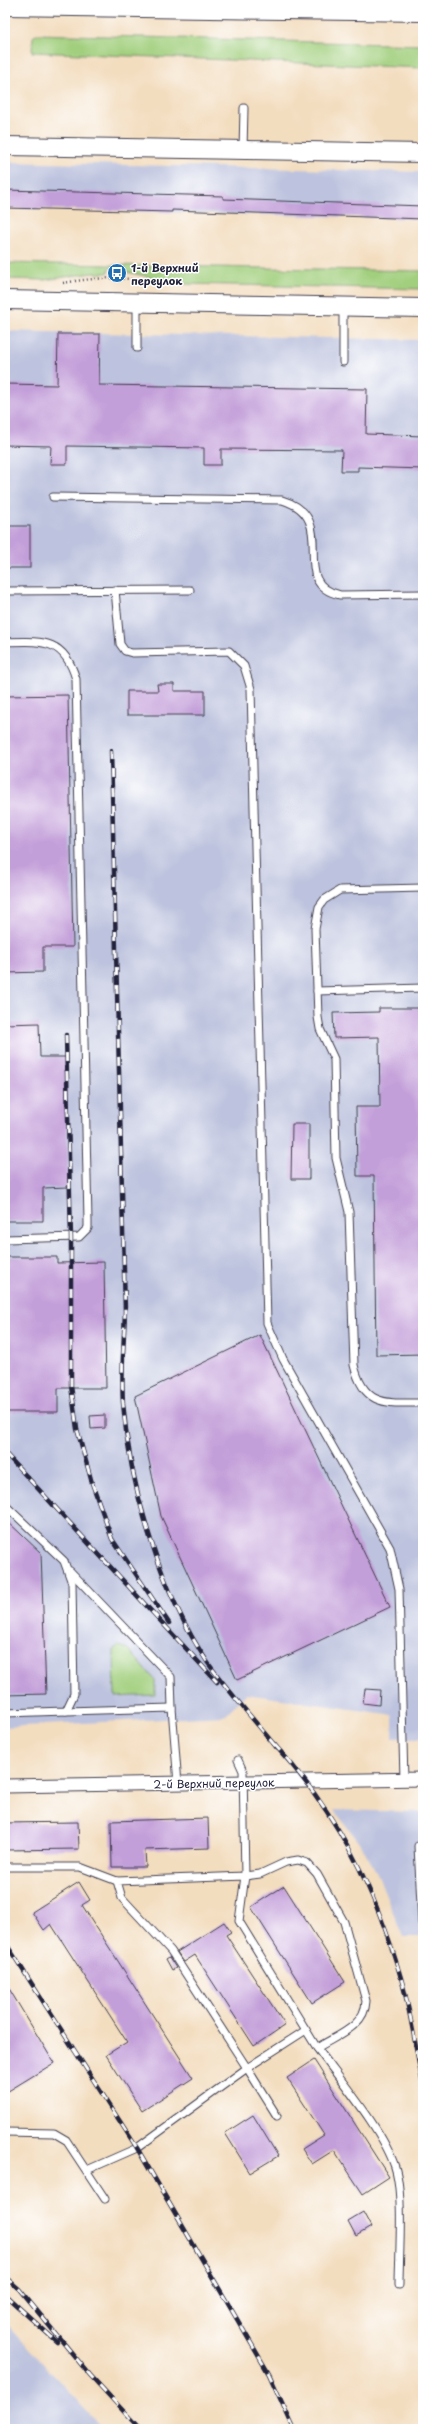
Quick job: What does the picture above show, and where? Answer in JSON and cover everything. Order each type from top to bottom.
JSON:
[{"type":"main road","points":[[5,6],[423,12]]},
{"type":"main road","points":[[5,146],[423,153]]},
{"type":"main road","points":[[5,300],[423,308]]},
{"type":"street","name":"2-й Верхний переулок","points":[[5,1786],[423,1779]]},
{"type":"lane","points":[[243,150],[244,108]]},
{"type":"lane","points":[[137,302],[137,348]]},
{"type":"lane","points":[[343,362],[344,306]]},
{"type":"lane","points":[[54,497],[282,500],[302,509],[312,526],[314,572],[322,588],[340,596],[423,594]]},
{"type":"lane","points":[[115,590],[120,644],[125,651],[132,653],[229,652],[244,666],[251,689],[267,1323],[283,1359],[390,1548],[399,1589],[404,1780]]},
{"type":"lane","points":[[5,591],[190,590]]},
{"type":"lane","points":[[5,642],[40,641],[53,645],[64,654],[72,665],[76,679],[88,1221],[84,1234],[79,1237],[5,1240]]},
{"type":"lane","points":[[423,888],[340,890],[324,900],[319,907],[316,928],[317,991],[320,1029],[334,1059],[336,1158],[349,1212],[353,1353],[357,1376],[369,1395],[378,1401],[423,1403]]},
{"type":"lane","points":[[317,991],[423,988]]},
{"type":"lane","points":[[5,1505],[64,1561],[68,1568],[171,1677],[178,1784]]},
{"type":"lane","points":[[66,1711],[74,1694],[72,1583],[68,1568]]},
{"type":"lane","points":[[5,1713],[172,1708]]},
{"type":"lane","points":[[238,1760],[243,1771],[245,1876],[239,1921],[317,2048],[384,2143],[395,2168],[399,2194],[399,2285]]},
{"type":"lane","points":[[422,1922],[418,1846],[423,1846]]},
{"type":"lane","points":[[5,1867],[80,1867],[117,1881],[245,1876],[260,1874],[286,1862],[298,1860],[307,1863],[317,1874],[344,1922],[366,2001],[366,2012],[360,2022],[317,2048]]},
{"type":"lane","points":[[117,1881],[122,1898],[171,1951],[277,2116]]},
{"type":"lane","points":[[87,2170],[138,2148],[246,2068],[306,2030]]},
{"type":"lane","points":[[5,2132],[54,2133],[66,2140],[105,2199]]},
{"type":"shaded area","points":[[5,162],[423,172],[423,219],[5,208]]},
{"type":"shaded area","points":[[5,331],[423,340],[423,1738],[393,1738],[393,1715],[246,1694],[224,1716],[5,1727]]},
{"type":"shaded area","points":[[334,1810],[423,1812],[423,1937],[403,1937],[377,1873],[360,1843]]},
{"type":"shaded area","points":[[5,2322],[37,2357],[103,2429],[5,2429]]},
{"type":"green space","points":[[36,34],[423,45],[423,68],[32,52],[33,37]]},
{"type":"green space","points":[[5,263],[423,271],[423,289],[183,284],[126,272],[125,268],[109,268],[108,273],[93,273],[44,280],[5,279]]},
{"type":"green space","points":[[119,1646],[128,1649],[155,1680],[155,1695],[115,1697],[114,1649]]},
{"type":"building","points":[[5,190],[223,196],[223,199],[423,206],[423,219],[172,210],[172,212],[5,208]]},
{"type":"building","points":[[58,334],[100,334],[99,385],[367,389],[366,434],[423,436],[423,469],[358,467],[358,471],[341,471],[342,450],[221,449],[221,465],[204,465],[204,448],[67,446],[67,464],[50,464],[51,446],[5,445],[5,384],[57,385]]},
{"type":"building","points":[[5,526],[30,526],[30,568],[5,568]]},
{"type":"building","points":[[157,684],[174,684],[174,691],[205,691],[205,715],[127,715],[127,691],[158,691]]},
{"type":"building","points":[[68,695],[73,947],[43,947],[43,972],[5,973],[5,696]]},
{"type":"building","points":[[379,1008],[423,1008],[423,1354],[376,1355],[374,1176],[357,1176],[356,1107],[380,1107],[379,1037],[334,1038],[333,1013],[379,1012]]},
{"type":"building","points":[[39,1023],[40,1057],[66,1057],[68,1187],[43,1188],[43,1221],[5,1221],[5,1024]]},
{"type":"building","points":[[292,1124],[309,1124],[309,1179],[291,1179]]},
{"type":"building","points":[[5,1257],[57,1257],[57,1263],[104,1262],[106,1388],[58,1388],[58,1412],[5,1412]]},
{"type":"building","points":[[260,1335],[390,1607],[237,1680],[161,1516],[135,1396]]},
{"type":"building","points":[[105,1415],[105,1428],[91,1429],[90,1416]]},
{"type":"building","points":[[5,1519],[41,1553],[46,1694],[5,1695]]},
{"type":"building","points":[[365,1689],[380,1690],[379,1705],[363,1703]]},
{"type":"building","points":[[208,1818],[209,1848],[145,1850],[146,1867],[112,1867],[111,1821]]},
{"type":"building","points":[[78,1822],[79,1849],[5,1850],[5,1823]]},
{"type":"building","points":[[79,1882],[90,1900],[82,1905],[193,2078],[142,2111],[106,2055],[127,2042],[51,1924],[44,1930],[32,1912]]},
{"type":"building","points":[[284,1886],[345,1982],[312,2003],[251,1907]]},
{"type":"building","points":[[224,1922],[231,1932],[226,1935],[285,2025],[254,2046],[195,1955],[184,1962],[177,1952]]},
{"type":"building","points":[[169,1957],[176,1968],[172,1970],[166,1959]]},
{"type":"building","points":[[5,1982],[54,2063],[5,2093]]},
{"type":"building","points":[[314,2060],[389,2177],[363,2194],[334,2150],[312,2164],[302,2149],[324,2135],[287,2078]]},
{"type":"building","points":[[253,2115],[278,2156],[250,2173],[225,2133]]},
{"type":"building","points":[[363,2212],[371,2227],[356,2236],[348,2221]]},
{"type":"railway","points":[[111,751],[125,1311],[122,1392],[132,1469],[140,1504],[162,1572],[175,1604],[191,1635],[208,1663],[277,1748]]},
{"type":"railway","points":[[66,1035],[71,1238],[71,1386],[77,1429],[92,1483],[112,1539],[169,1623]]},
{"type":"railway","points":[[5,1453],[217,1682]]},
{"type":"railway","points":[[274,1744],[297,1770],[317,1797],[352,1854],[366,1883],[391,1945],[405,1991],[423,2085]]},
{"type":"railway","points":[[5,1942],[137,2148],[269,2374],[294,2429]]},
{"type":"railway","points":[[5,2277],[19,2289],[90,2375],[140,2429]]},
{"type":"railway","points":[[5,2295],[57,2342]]},
{"type":"place","name":"1-й Верхний переулок","points":[[117,273]]}]
